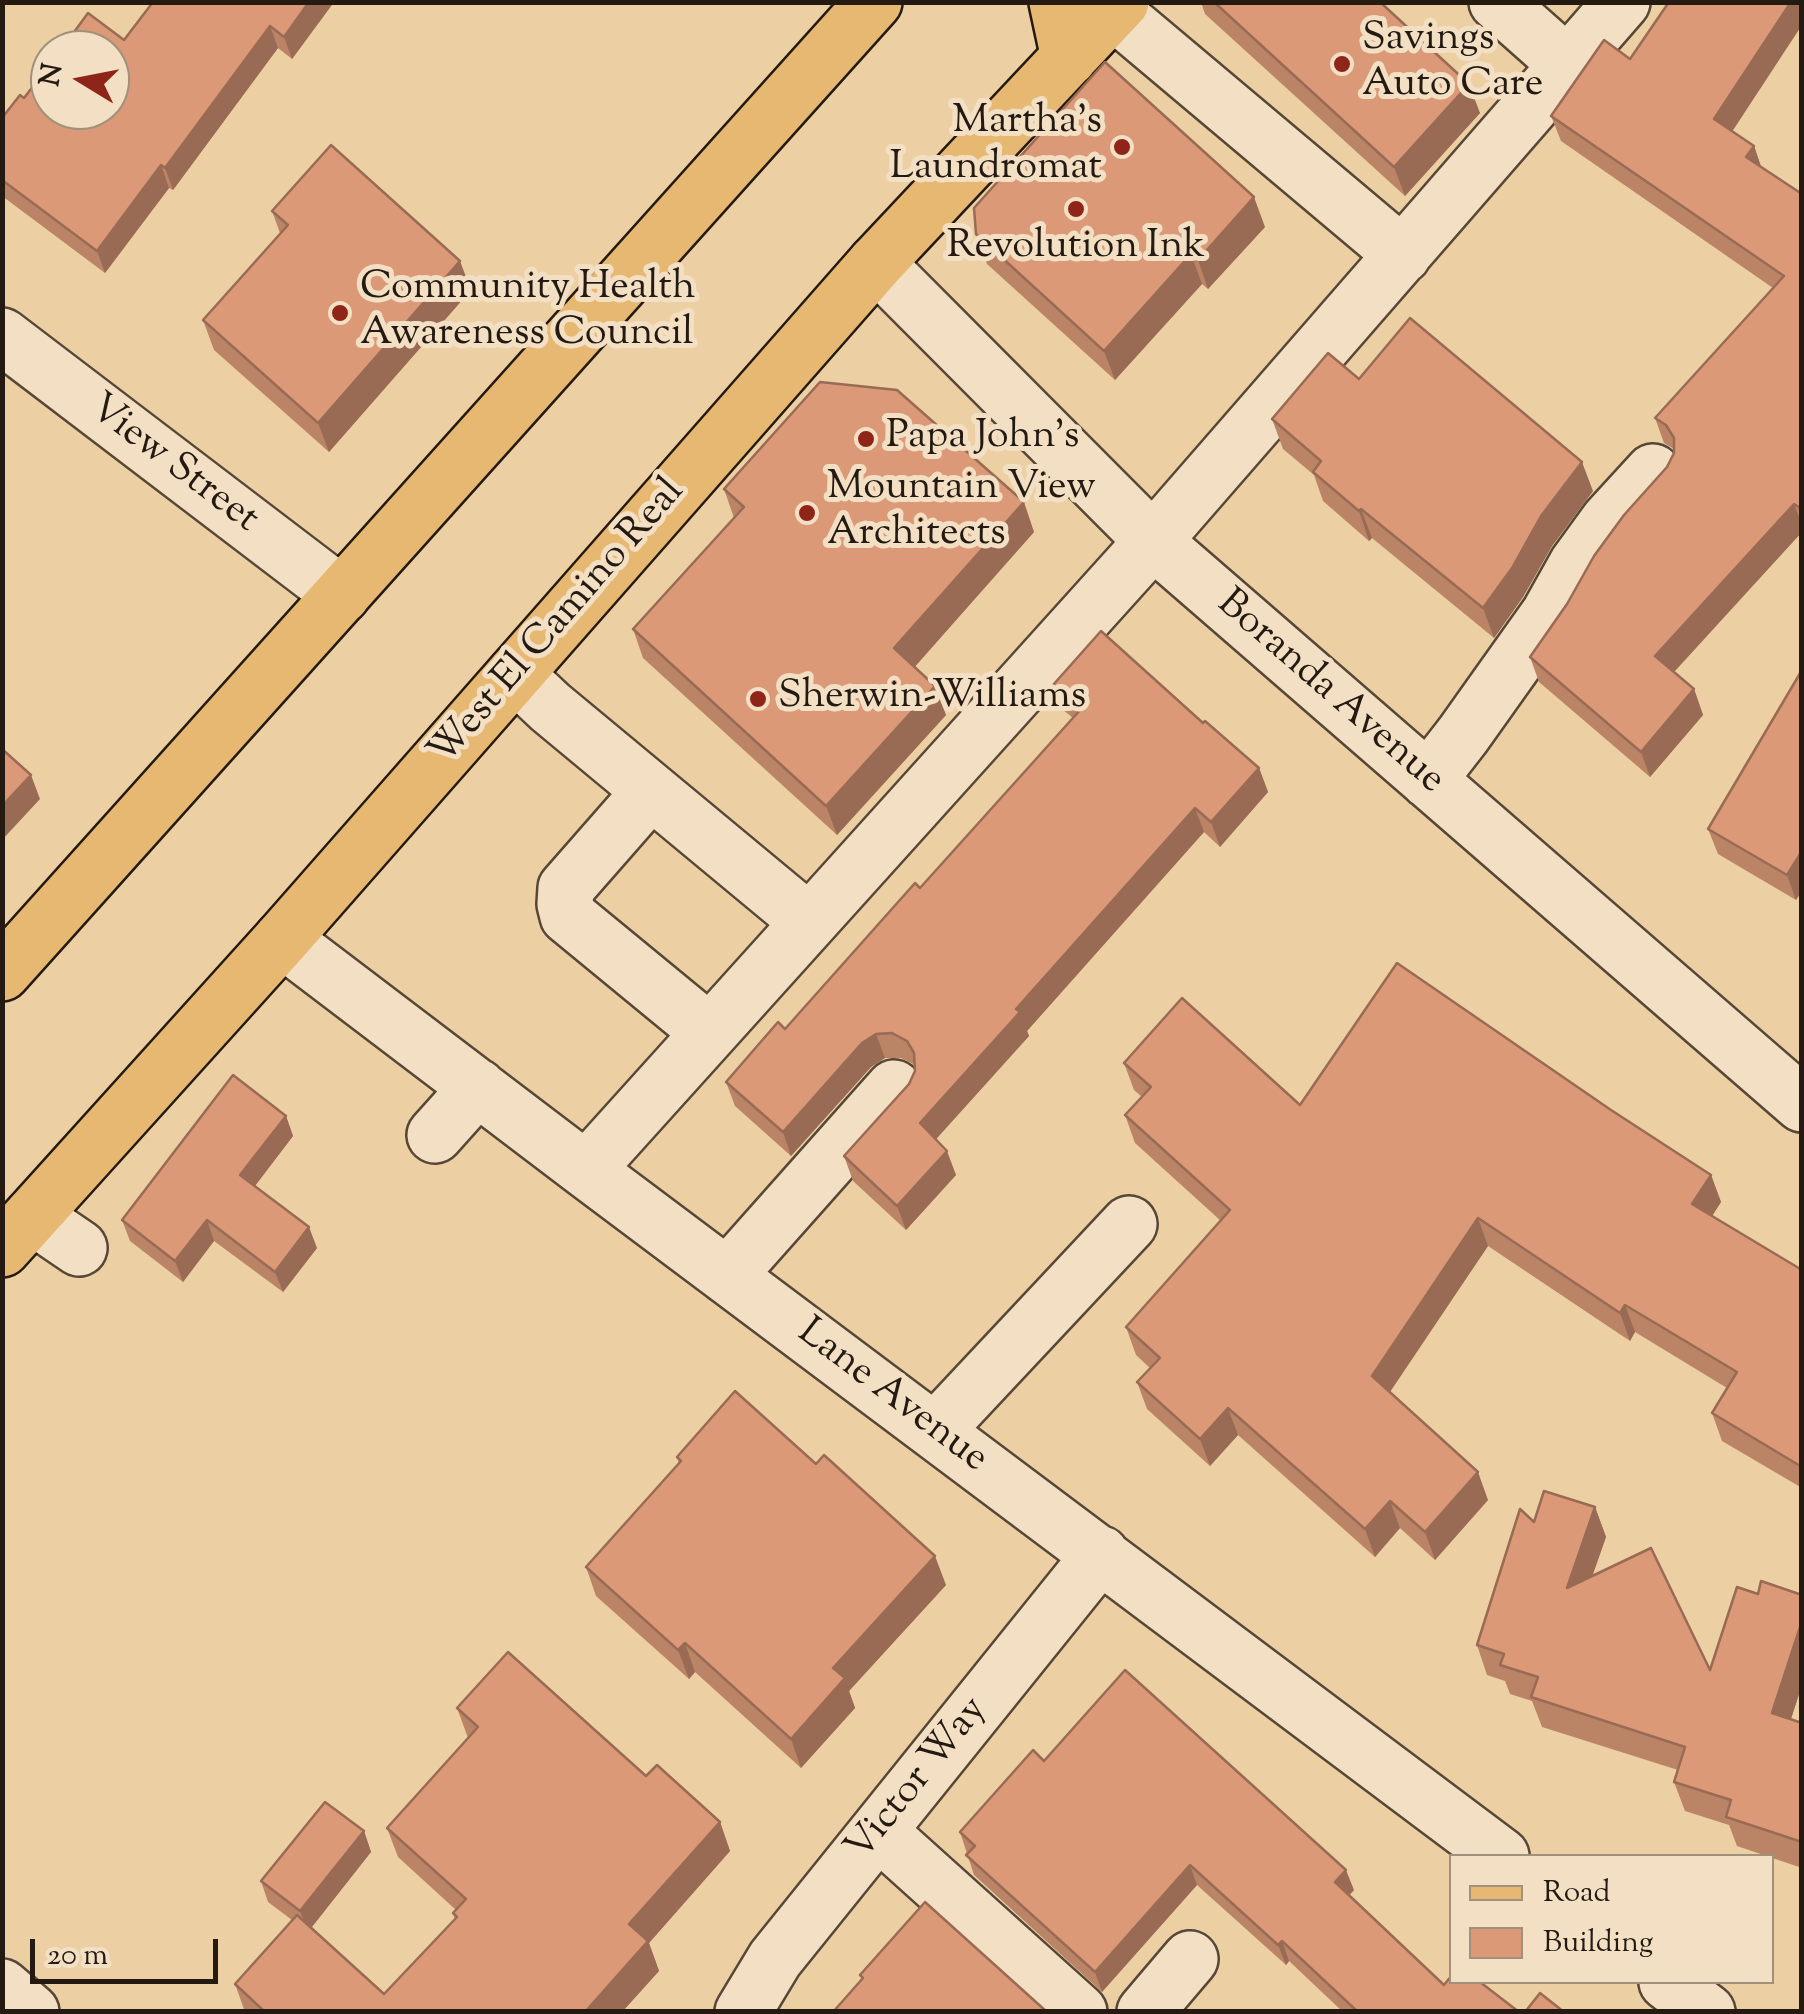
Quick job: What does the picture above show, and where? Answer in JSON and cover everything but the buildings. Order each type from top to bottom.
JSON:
[{"type":"main road","points":[[2,974],[874,2]]},
{"type":"main road","points":[[1057,2],[1069,58]]},
{"type":"main road","name":"West El Camino Real","points":[[17,1233],[282,939],[876,263],[1117,6]]},
{"type":"street","points":[[1496,2],[1568,65]]},
{"type":"street","points":[[586,1170],[1153,541],[1622,2]]},
{"type":"street","points":[[1117,6],[1403,255]]},
{"type":"street","name":"Boranda Avenue","points":[[876,263],[1153,541],[1802,1104]]},
{"type":"street","name":"View Street","points":[[2,336],[342,596]]},
{"type":"street","points":[[1428,780],[1549,614],[1577,564],[1652,472]]},
{"type":"street","points":[[516,674],[550,707],[808,922]]},
{"type":"street","points":[[650,791],[566,888],[565,904],[568,916],[709,1032]]},
{"type":"street","name":"Lane Avenue","points":[[282,939],[1499,1854]]},
{"type":"street","points":[[435,1135],[478,1087]]},
{"type":"street","points":[[727,1276],[894,1088]]},
{"type":"street","points":[[935,1431],[1129,1224]]},
{"type":"street","points":[[17,1233],[78,1248]]},
{"type":"street","name":"Victor Way","points":[[743,2012],[775,1959],[1101,1554]]},
{"type":"street","points":[[878,1831],[1079,2012]]},
{"type":"street","points":[[1144,2012],[1190,1959]]},
{"type":"street","points":[[1670,1984],[1707,2012]]},
{"type":"street","points":[[2,1987],[31,2012]]},
{"type":"place","name":"Savings Auto Care","points":[[1342,64]]},
{"type":"place","name":"Martha's Laundromat","points":[[1122,147]]},
{"type":"place","name":"Revolution Ink","points":[[1076,209]]},
{"type":"place","name":"Community Health Awareness Council","points":[[340,313]]},
{"type":"place","name":"Papa John's","points":[[866,439]]},
{"type":"place","name":"Mountain View Architects","points":[[807,513]]},
{"type":"place","name":"Sherwin-Williams","points":[[758,699]]}]
